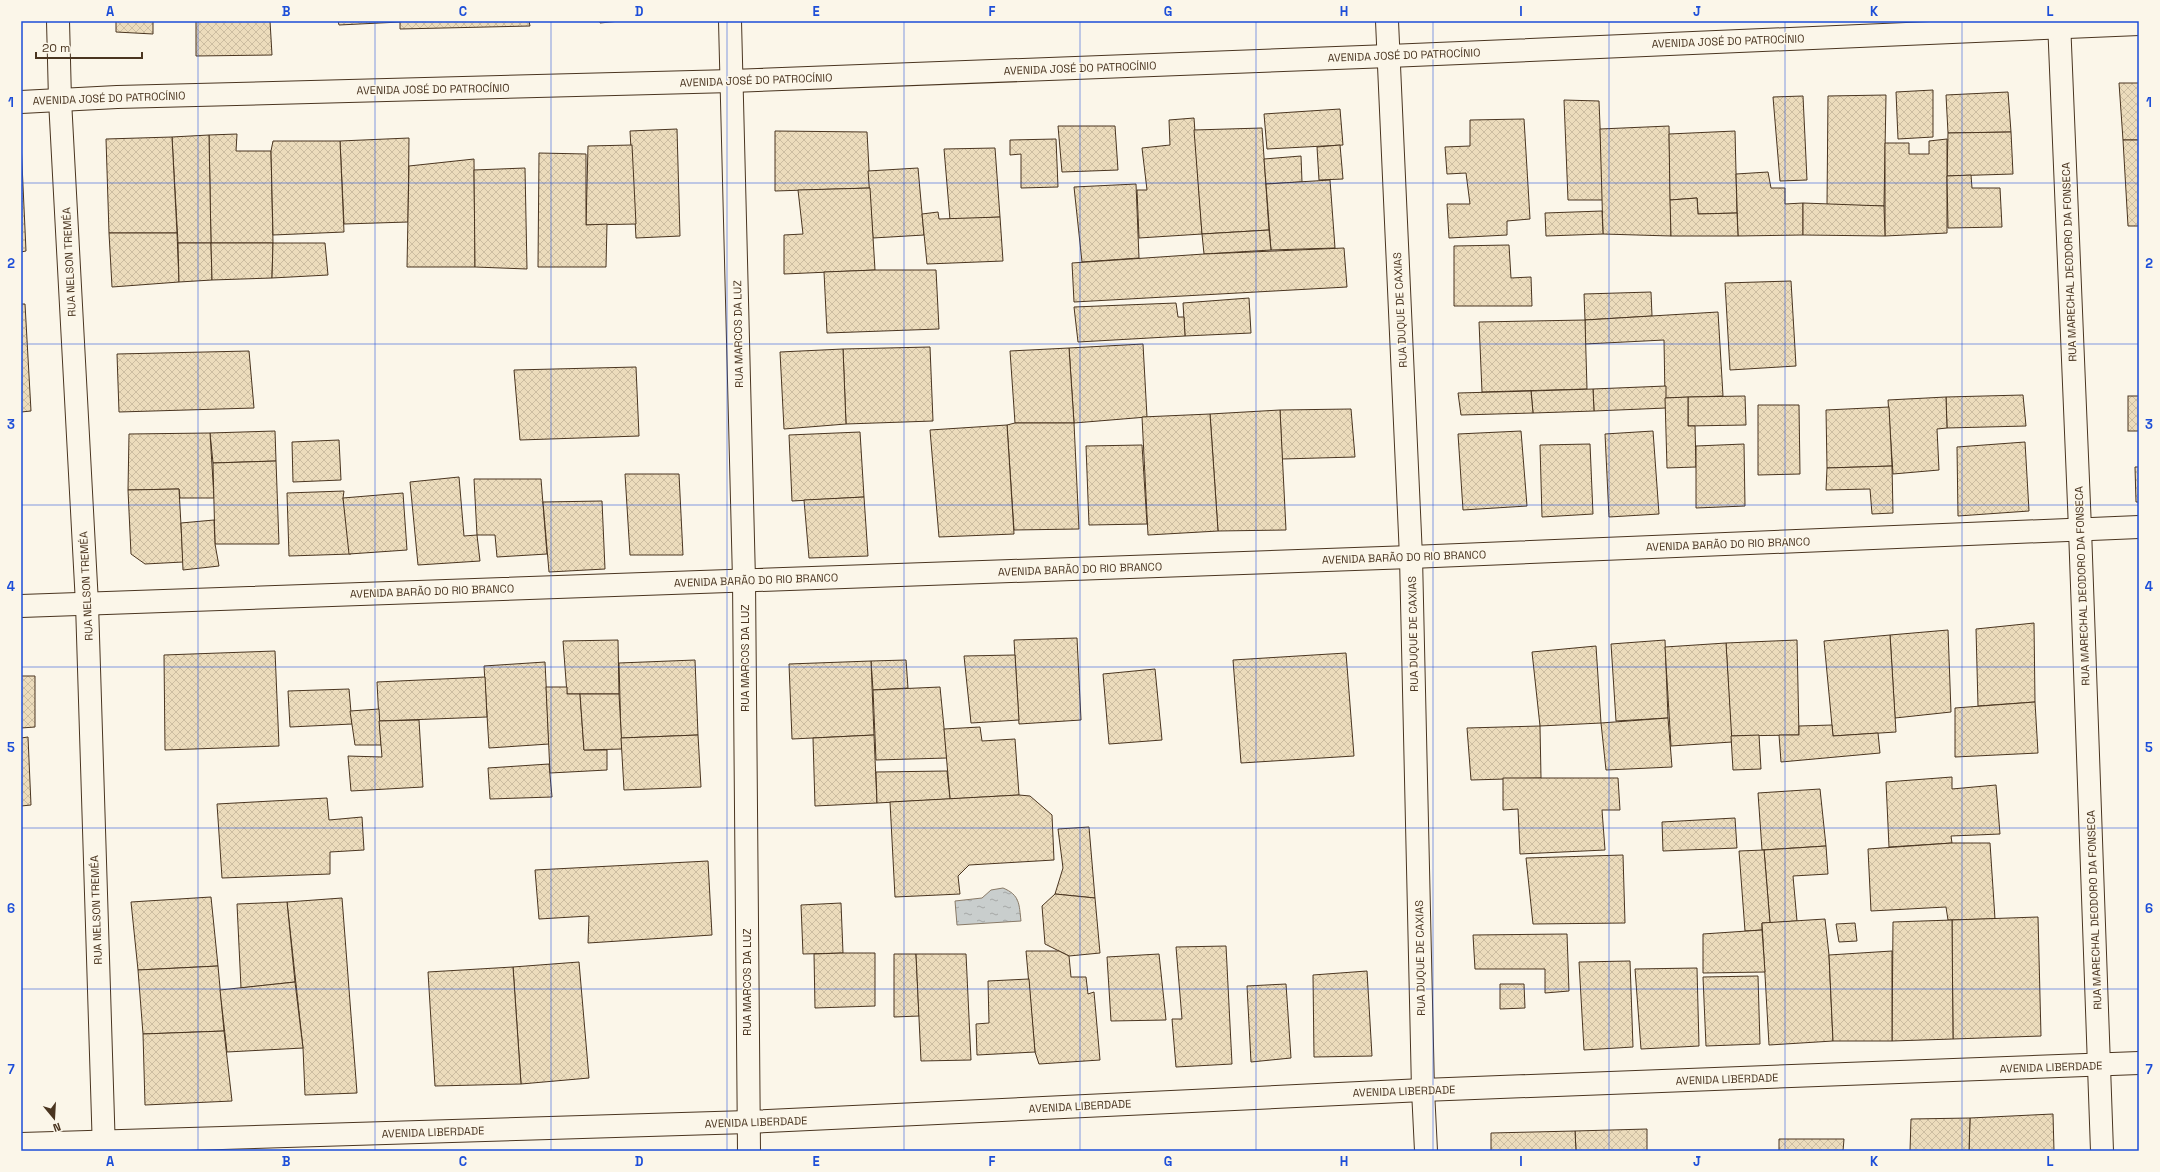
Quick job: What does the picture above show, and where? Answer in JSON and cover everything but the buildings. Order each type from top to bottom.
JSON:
[{"type":"street","name":"RUA NELSON TREMÉA","points":[[58,21],[60,100],[87,604],[104,1146]]},
{"type":"street","name":"RUA MARCOS DA LUZ","points":[[730,21],[744,580],[749,1151]]},
{"type":"street","name":"RUA DUQUE DE CAXIAS","points":[[1387,21],[1411,558],[1423,1090],[1426,1151]]},
{"type":"street","name":"AVENIDA JOSÉ DO PATROCÍNIO","points":[[21,102],[117,97],[732,81],[1389,56],[2059,24],[2139,24]]},
{"type":"street","name":"RUA MARECHAL DEODORO DA FONSECA","points":[[2059,24],[2080,529],[2102,1151]]},
{"type":"street","name":"AVENIDA BARÃO DO RIO BRANCO","points":[[21,606],[1411,558],[2139,527]]},
{"type":"street","name":"AVENIDA LIBERDADE","points":[[21,1144],[104,1146],[748,1122],[1423,1090],[2139,1063]]},
{"type":"water","points":[[1003,888],[1016,897],[1019,905],[1021,921],[957,925],[955,901],[982,898],[991,890]]}]
